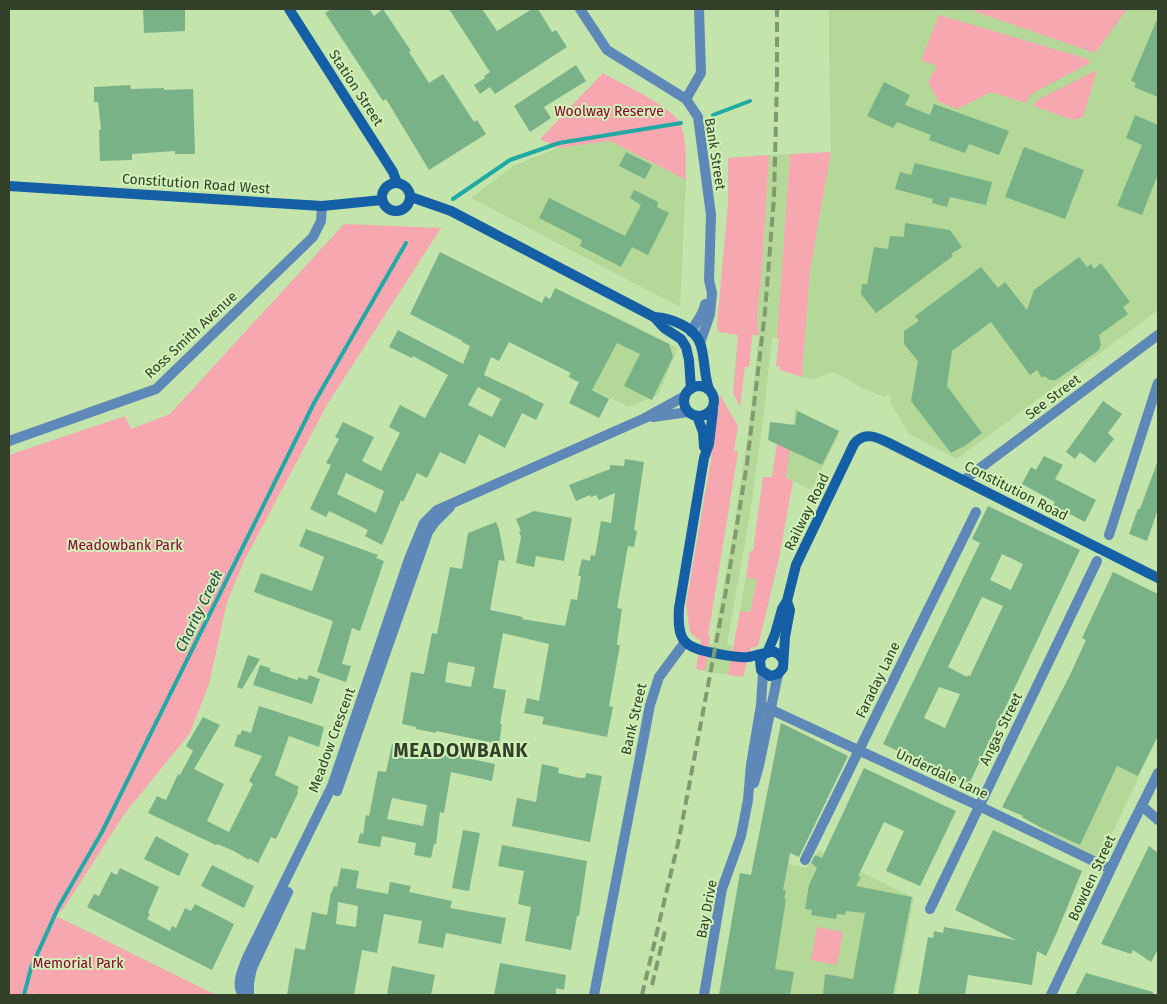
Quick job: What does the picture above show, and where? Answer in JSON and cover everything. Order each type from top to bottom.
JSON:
[{"type":"main road","name":"Station Street","points":[[289,9],[393,172],[397,183]]},
{"type":"main road","points":[[397,183],[407,187],[411,197],[407,207],[398,211],[388,208],[382,200],[382,193],[386,188],[391,184],[397,183]]},
{"type":"main road","name":"Constitution Road West","points":[[9,186],[322,206],[382,200]]},
{"type":"main road","points":[[411,197],[451,212],[654,317],[664,328],[684,343],[689,360],[688,392],[685,405],[693,414],[703,432],[704,458]]},
{"type":"main road","points":[[654,317],[668,318],[691,332],[700,343]]},
{"type":"main road","points":[[684,343],[691,332]]},
{"type":"main road","name":"Bank Street","points":[[700,343],[704,374],[709,389]]},
{"type":"main road","points":[[688,392],[700,386],[709,389],[714,396],[714,405],[709,444],[704,458],[679,608],[680,630],[688,646],[698,650],[748,660],[770,676],[778,674],[783,668],[783,660],[778,654],[766,653],[748,660]]},
{"type":"main road","points":[[693,414],[706,415],[712,410]]},
{"type":"main road","name":"Constitution Road","points":[[860,438],[869,436],[880,438],[1158,578]]},
{"type":"main road","name":"Railway Road","points":[[766,653],[775,634],[782,609],[787,601],[792,576],[801,554],[854,444],[860,438]]},
{"type":"main road","name":"Railway Road","points":[[783,660],[790,610],[787,601]]},
{"type":"main road","points":[[762,671],[760,660],[766,653]]},
{"type":"street","points":[[580,9],[607,50],[686,99],[701,73],[699,9]]},
{"type":"street","name":"Bank Street","points":[[686,99],[698,117],[710,215],[709,280],[703,316],[695,324],[691,332]]},
{"type":"street","name":"Ross Smith Avenue","points":[[9,441],[156,389],[313,237],[321,221],[322,206]]},
{"type":"street","name":"Bank Street","points":[[700,343],[710,314],[712,293],[709,280]]},
{"type":"street","name":"See Street","points":[[964,480],[1158,335]]},
{"type":"street","points":[[1109,535],[1158,383]]},
{"type":"street","name":"Meadow Crescent","points":[[243,995],[240,989],[240,978],[247,958],[332,786],[409,560],[420,530],[429,516],[456,501],[645,418],[688,392]]},
{"type":"street","name":"Meadow Crescent","points":[[645,418],[693,414]]},
{"type":"street","name":"Meadow Crescent","points":[[249,995],[252,968],[339,787],[428,532],[435,522],[456,501]]},
{"type":"street","name":"Faraday Lane","points":[[805,860],[976,512]]},
{"type":"street","name":"Angas Street","points":[[930,909],[1097,561]]},
{"type":"street","name":"Bank Street","points":[[594,995],[650,705],[659,677],[685,642]]},
{"type":"street","name":"Bay Drive","points":[[762,671],[766,707]]},
{"type":"street","name":"Bay Drive","points":[[704,995],[722,890],[741,836],[748,800],[751,764],[766,707],[778,674]]},
{"type":"street","name":"Underdale Lane","points":[[766,707],[979,806],[1110,870]]},
{"type":"street","name":"Bowden Street","points":[[1051,995],[1158,773]]},
{"type":"street","points":[[1142,806],[1158,820]]},
{"type":"shaded area","points":[[829,9],[1158,9],[1158,310],[957,459],[909,434],[890,402],[892,398],[887,394],[885,397],[865,389],[834,372],[813,379],[802,377],[810,271],[831,152]]},
{"type":"shaded area","points":[[610,141],[686,180],[680,307],[471,198],[513,166],[558,148]]},
{"type":"shaded area","points":[[790,154],[777,338],[772,338],[750,513],[727,644],[733,646],[728,675],[705,671],[708,644],[713,644],[733,534],[750,418],[759,335],[757,318],[769,155]]},
{"type":"shaded area","points":[[604,311],[676,347],[677,350],[658,395],[629,407],[567,377]]},
{"type":"shaded area","points":[[795,409],[837,430],[839,434],[811,490],[786,477]]},
{"type":"shaded area","points":[[746,577],[757,579],[750,613],[740,611]]},
{"type":"shaded area","points":[[1077,747],[1139,776],[1100,859],[1038,828]]},
{"type":"shaded area","points":[[819,851],[914,898],[895,995],[719,995],[740,873],[751,875],[755,853],[771,855],[792,865],[806,868]]},
{"type":"green space","points":[[968,9],[1127,9],[1095,53]]},
{"type":"green space","points":[[939,15],[1088,59],[1090,63],[1031,94],[1026,103],[991,92],[957,109],[939,102],[928,82],[937,66],[921,60]]},
{"type":"green space","points":[[1097,70],[1083,117],[1073,120],[1033,106],[1037,100]]},
{"type":"green space","name":"Woolway Reserve","points":[[603,73],[667,109],[679,122],[686,150],[686,180],[610,141],[558,148],[540,139]]},
{"type":"green space","points":[[831,152],[810,271],[802,377],[780,370],[780,366],[776,366],[790,154]]},
{"type":"green space","points":[[769,155],[757,318],[759,335],[752,335],[749,367],[745,367],[740,407],[733,393],[738,335],[718,332],[717,324],[728,204],[728,158]]},
{"type":"green space","name":"Meadowbank Park","points":[[344,224],[441,228],[328,403],[245,559],[227,602],[209,684],[190,733],[125,813],[64,908],[56,916],[216,995],[34,995],[35,990],[33,995],[9,995],[9,455],[125,416],[131,429],[170,414]]},
{"type":"green space","points":[[720,395],[738,426],[734,451],[738,452],[708,636],[710,636],[705,671],[696,669],[701,640],[697,639],[690,632],[686,604],[711,460]]},
{"type":"green space","points":[[780,423],[782,423],[782,426],[793,427],[786,477],[793,481],[778,563],[758,646],[751,648],[743,677],[728,675],[740,611],[750,612],[757,580],[746,577],[750,551],[753,551],[763,477],[772,477]]},
{"type":"green space","points":[[817,927],[843,932],[837,965],[811,960]]},
{"type":"building","points":[[143,9],[185,9],[185,31],[144,33]]},
{"type":"building","points":[[332,9],[369,9],[374,16],[383,9],[411,51],[409,52],[429,83],[443,74],[474,122],[477,120],[486,134],[429,170],[386,99],[383,101],[325,13]]},
{"type":"building","points":[[449,9],[482,9],[497,31],[532,9],[538,9],[552,32],[556,30],[567,47],[495,94],[490,87],[480,94],[474,85],[485,78],[484,76],[490,72]]},
{"type":"building","points":[[1158,17],[1158,97],[1134,87],[1136,83],[1131,81]]},
{"type":"building","points":[[576,65],[586,81],[544,107],[551,118],[530,132],[514,106]]},
{"type":"building","points":[[884,82],[910,95],[905,105],[930,115],[934,104],[1009,131],[999,155],[969,144],[965,153],[929,140],[931,135],[897,122],[893,128],[867,116]]},
{"type":"building","points":[[130,85],[131,89],[193,89],[195,154],[175,154],[175,151],[132,154],[132,160],[100,161],[99,130],[101,129],[98,102],[94,102],[94,87]]},
{"type":"building","points":[[1135,115],[1158,125],[1158,174],[1142,215],[1117,206],[1142,145],[1126,138]]},
{"type":"building","points":[[1024,147],[1084,170],[1065,219],[1005,197]]},
{"type":"building","points":[[626,152],[652,165],[645,179],[619,166]]},
{"type":"building","points":[[915,163],[992,182],[986,205],[950,197],[947,207],[932,203],[933,199],[895,189],[900,172],[911,175]]},
{"type":"building","points":[[634,190],[658,202],[657,207],[669,213],[648,255],[632,247],[621,267],[580,246],[582,240],[539,218],[549,198],[625,236],[641,205],[630,198]]},
{"type":"building","points":[[905,223],[950,230],[962,247],[951,254],[953,256],[876,313],[861,294],[862,284],[867,284],[874,247],[888,249],[890,236],[904,237]]},
{"type":"building","points":[[440,252],[542,303],[545,296],[550,299],[555,288],[669,344],[673,357],[652,400],[624,386],[640,354],[617,343],[592,390],[609,399],[599,418],[569,403],[579,382],[569,377],[571,373],[509,342],[499,361],[491,357],[484,375],[544,404],[536,420],[522,413],[505,448],[479,434],[465,464],[440,452],[427,478],[417,473],[403,502],[401,500],[382,545],[365,536],[368,530],[329,511],[326,517],[310,509],[331,465],[326,463],[339,439],[335,437],[343,422],[374,437],[362,461],[381,471],[400,433],[389,427],[400,405],[425,418],[448,375],[413,356],[412,358],[389,347],[398,330],[463,364],[470,346],[410,314]],"holes":[[[478,387],[501,399],[492,417],[468,405]],[[346,473],[384,491],[376,513],[337,494]]]},
{"type":"building","points":[[1079,257],[1087,267],[1091,264],[1094,269],[1101,263],[1130,302],[1123,307],[1128,314],[1099,335],[1101,345],[1098,351],[1056,380],[1050,380],[1044,376],[1042,378],[1037,370],[1030,375],[991,322],[952,351],[947,386],[982,433],[962,448],[951,453],[911,401],[918,361],[904,344],[904,331],[919,321],[915,316],[981,267],[998,288],[1005,282],[1027,310],[1034,290]]},
{"type":"building","points":[[1103,401],[1122,414],[1108,433],[1114,439],[1095,463],[1080,452],[1075,459],[1066,452]]},
{"type":"building","points":[[797,411],[839,431],[822,465],[768,440],[770,422],[795,425]]},
{"type":"building","points":[[1044,456],[1063,465],[1055,479],[1096,500],[1085,522],[1053,505],[1055,502],[1022,484],[1031,467],[1036,470]]},
{"type":"building","points":[[625,459],[644,462],[634,530],[637,531],[634,547],[628,546],[617,608],[622,609],[617,645],[620,645],[609,706],[613,707],[607,737],[542,724],[544,717],[524,713],[527,698],[539,701],[549,644],[503,633],[493,688],[506,690],[500,724],[502,724],[499,744],[436,731],[436,733],[416,729],[416,727],[402,724],[411,672],[424,674],[432,633],[437,634],[450,567],[462,569],[468,533],[496,522],[499,529],[505,561],[499,560],[490,610],[523,617],[522,619],[565,626],[571,599],[577,600],[581,576],[578,576],[582,559],[590,561],[591,555],[595,556],[601,521],[611,523],[615,493],[599,500],[596,495],[591,497],[590,495],[576,501],[569,485],[610,469],[610,465],[624,466]],"holes":[[[448,662],[475,667],[471,687],[445,682]]]},
{"type":"building","points":[[1157,463],[1158,509],[1147,541],[1129,534]]},
{"type":"building","points":[[988,506],[1080,550],[969,784],[883,744],[980,543],[972,539]],"holes":[[[1002,554],[1023,564],[1011,590],[990,580]],[[982,597],[1003,606],[970,676],[968,675],[967,677],[948,667]],[[939,687],[960,694],[945,728],[924,718]]]},
{"type":"building","points":[[534,511],[572,518],[564,561],[536,556],[534,567],[516,563],[521,537],[519,532],[521,531],[516,519]]},
{"type":"building","points":[[306,529],[378,555],[376,558],[384,561],[360,631],[352,628],[342,664],[351,666],[346,682],[317,672],[333,621],[254,592],[261,573],[312,591],[324,557],[299,546]]},
{"type":"building","points":[[1113,572],[1158,594],[1158,736],[1138,776],[1117,766],[1080,845],[1002,807],[1069,677],[1086,640],[1082,638]]},
{"type":"building","points":[[248,655],[260,659],[242,689],[237,687]]},
{"type":"building","points":[[260,665],[270,668],[270,671],[297,680],[299,677],[307,680],[309,675],[320,679],[312,704],[253,685]]},
{"type":"building","points":[[259,706],[324,727],[319,747],[289,736],[275,775],[299,787],[298,793],[276,839],[271,837],[258,863],[148,813],[157,796],[166,800],[178,774],[180,775],[193,751],[186,746],[203,717],[220,725],[194,769],[224,784],[207,821],[229,832],[253,784],[249,781],[262,756],[234,746],[238,734],[240,735],[242,730],[251,733]]},
{"type":"building","points":[[781,723],[848,756],[799,857],[790,853],[783,890],[786,891],[784,899],[786,899],[775,969],[794,972],[790,995],[719,995],[740,873],[751,875]]},
{"type":"building","points":[[392,744],[425,751],[426,748],[495,764],[492,781],[451,772],[444,813],[440,812],[436,844],[434,844],[431,858],[414,855],[416,843],[382,836],[380,847],[358,843],[360,833],[363,834],[366,815],[369,816],[378,771],[386,772]],"holes":[[[392,798],[427,805],[423,826],[387,819]]]},
{"type":"building","points":[[542,764],[559,768],[558,773],[580,778],[585,778],[586,773],[602,776],[590,842],[512,826],[517,798],[536,802]]},
{"type":"building","points":[[864,768],[956,811],[920,886],[886,871],[904,831],[884,822],[858,876],[861,877],[856,886],[912,897],[893,995],[823,995],[825,974],[853,979],[865,913],[846,911],[845,915],[837,914],[836,919],[811,915],[812,910],[805,909],[809,885],[817,868],[811,863],[815,855],[822,858]]},
{"type":"building","points":[[463,830],[480,833],[469,891],[452,888]]},
{"type":"building","points":[[993,830],[1082,871],[1057,932],[1046,956],[1037,951],[1032,985],[968,975],[965,995],[918,995],[928,937],[933,938],[934,931],[943,933],[944,927],[1016,940],[955,910]]},
{"type":"building","points":[[156,836],[189,854],[179,876],[144,859]]},
{"type":"building","points":[[502,845],[587,861],[579,916],[577,916],[571,950],[525,941],[531,907],[518,904],[524,871],[498,866]]},
{"type":"building","points":[[1149,846],[1158,853],[1158,949],[1151,962],[1133,950],[1131,954],[1101,944]]},
{"type":"building","points":[[212,865],[254,886],[244,908],[201,886]]},
{"type":"building","points":[[120,868],[159,887],[147,919],[170,931],[172,926],[176,928],[185,908],[191,911],[195,904],[234,924],[212,970],[87,907],[94,894],[99,896],[111,872],[117,875]]},
{"type":"building","points":[[341,868],[359,871],[356,888],[388,894],[390,882],[411,886],[409,892],[452,901],[450,908],[506,918],[501,944],[446,933],[443,948],[418,943],[422,921],[384,914],[377,953],[362,950],[354,995],[287,995],[295,948],[305,950],[312,912],[327,915],[331,892],[334,886],[337,887]],"holes":[[[338,902],[358,906],[356,927],[336,924]]]},
{"type":"building","points":[[500,963],[566,975],[564,990],[556,988],[556,995],[494,995]]},
{"type":"building","points":[[392,966],[435,975],[431,995],[387,995]]},
{"type":"building","points":[[1086,973],[1153,992],[1153,995],[1075,995]]},
{"type":"waterway","points":[[713,115],[750,101]]},
{"type":"waterway","name":"Charity Creek","points":[[453,199],[510,160],[559,143],[681,123]]},
{"type":"waterway","name":"Charity Creek","points":[[24,995],[31,968],[58,908],[102,832],[314,403],[406,243]]},
{"type":"railway","points":[[642,995],[679,839],[727,585],[747,464],[765,312],[774,197],[777,9]]},
{"type":"railway","points":[[652,985],[665,931]]},
{"type":"district","name":"MEADOWBANK","points":[[461,750]]},
{"type":"park label","name":"Memorial Park","points":[[78,963]]}]
